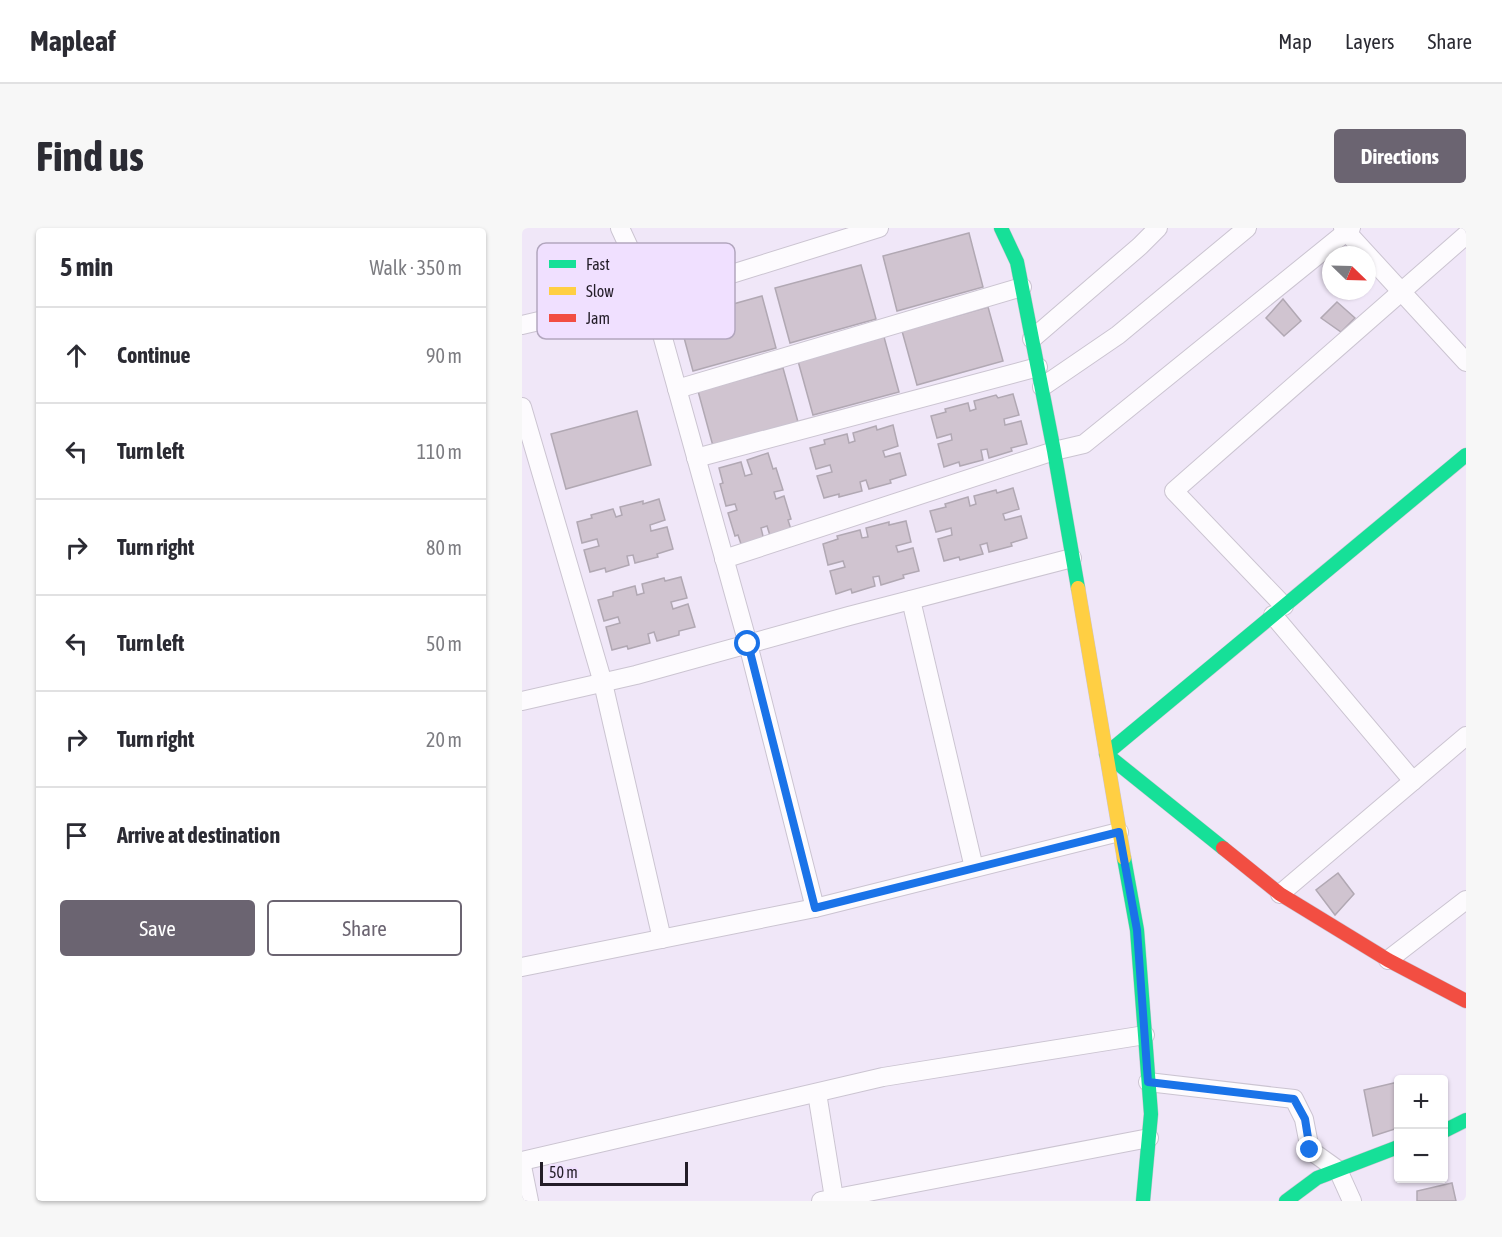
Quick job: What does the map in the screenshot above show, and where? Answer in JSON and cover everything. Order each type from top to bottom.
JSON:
[{"type":"street","points":[[620,228],[627,243]]},
{"type":"street","points":[[735,273],[879,228]]},
{"type":"street","points":[[1000,228],[1017,262],[1042,387],[1137,930],[1151,1114],[1143,1201]]},
{"type":"street","points":[[1032,339],[1158,228]]},
{"type":"street","points":[[1042,387],[1118,335],[1247,228]]},
{"type":"street","points":[[724,559],[1054,451],[1084,444],[1347,229],[1466,362]]},
{"type":"street","points":[[1413,781],[1279,610],[1174,491],[1466,235]]},
{"type":"street","points":[[677,389],[1022,287]]},
{"type":"street","points":[[522,325],[537,322]]},
{"type":"street","points":[[663,339],[748,644],[815,908]]},
{"type":"street","points":[[696,458],[1038,367]]},
{"type":"street","points":[[522,407],[603,683],[662,939]]},
{"type":"street","points":[[1106,754],[1466,455]]},
{"type":"street","points":[[522,701],[603,683],[1072,558]]},
{"type":"street","points":[[911,600],[974,868]]},
{"type":"street","points":[[1280,894],[1466,736]]},
{"type":"street","points":[[1106,754],[1280,894],[1388,960],[1466,1001]]},
{"type":"street","points":[[522,967],[815,908],[1119,832]]},
{"type":"street","points":[[1388,960],[1466,900]]},
{"type":"street","points":[[522,1161],[883,1077],[1145,1035]]},
{"type":"street","points":[[1148,1082],[1294,1099],[1305,1119],[1310,1150],[1338,1170],[1352,1201]]},
{"type":"street","points":[[817,1093],[828,1200],[874,1196],[1149,1138]]},
{"type":"street","points":[[1447,1129],[1466,1120]]},
{"type":"street","points":[[1286,1201],[1317,1178],[1394,1149]]},
{"type":"street","points":[[522,1166],[528,1201]]},
{"type":"building","points":[[969,233],[983,287],[897,311],[883,256]]},
{"type":"building","points":[[861,265],[876,319],[790,343],[775,288]]},
{"type":"building","points":[[762,296],[776,348],[693,371],[684,339],[735,339],[735,303]]},
{"type":"building","points":[[1283,299],[1301,321],[1284,336],[1266,318]]},
{"type":"building","points":[[1337,302],[1355,318],[1341,332],[1321,318]]},
{"type":"building","points":[[988,307],[1003,361],[917,385],[902,331]]},
{"type":"building","points":[[884,337],[899,392],[813,415],[798,361]]},
{"type":"building","points":[[783,368],[798,422],[713,446],[698,391]]},
{"type":"building","points":[[1013,394],[1019,415],[1004,419],[1005,425],[1021,421],[1027,444],[989,458],[987,449],[981,450],[983,460],[960,466],[959,462],[944,467],[938,444],[952,440],[951,434],[937,438],[931,416],[946,412],[945,409],[968,403],[970,411],[976,409],[974,401],[996,395],[998,398]]},
{"type":"building","points":[[637,411],[651,465],[566,489],[551,434]]},
{"type":"building","points":[[893,425],[898,446],[883,451],[885,457],[900,453],[906,475],[890,480],[891,483],[869,489],[866,480],[860,482],[862,491],[824,498],[817,476],[832,472],[830,465],[816,469],[810,448],[825,444],[824,440],[847,434],[849,443],[855,441],[853,433],[876,426],[877,430]]},
{"type":"building","points":[[768,453],[783,490],[774,492],[776,499],[784,496],[793,536],[772,542],[767,526],[761,528],[765,544],[743,550],[738,535],[735,536],[728,513],[737,510],[735,504],[726,506],[720,484],[723,483],[719,468],[741,462],[745,476],[752,474],[747,460]]},
{"type":"building","points":[[1013,488],[1019,509],[1003,514],[1005,520],[1021,516],[1027,538],[1011,543],[1012,546],[989,552],[987,543],[980,545],[983,554],[960,560],[959,557],[944,561],[938,539],[952,535],[951,528],[936,532],[930,511],[968,497],[970,506],[976,504],[974,496]]},
{"type":"building","points":[[659,499],[665,520],[650,525],[651,531],[667,527],[673,549],[657,554],[658,557],[635,563],[633,555],[627,556],[629,565],[606,572],[605,568],[590,572],[584,550],[599,546],[597,539],[582,543],[577,522],[592,518],[591,515],[613,509],[616,517],[622,515],[620,507]]},
{"type":"building","points":[[906,521],[911,542],[896,546],[898,552],[913,548],[919,571],[881,585],[879,576],[873,577],[875,586],[852,593],[851,589],[836,594],[830,571],[845,567],[843,561],[828,565],[823,544],[838,539],[837,536],[860,530],[862,538],[868,537],[866,528],[889,522],[889,525]]},
{"type":"building","points":[[681,577],[687,598],[671,602],[673,609],[688,604],[695,627],[679,631],[679,635],[657,641],[654,632],[648,634],[650,643],[628,649],[627,646],[612,650],[606,627],[620,623],[618,617],[604,621],[598,600],[613,596],[613,592],[635,586],[637,595],[644,593],[642,584],[664,578],[665,581]]},
{"type":"building","points":[[1338,873],[1354,894],[1335,915],[1316,890]]},
{"type":"building","points":[[1394,1083],[1394,1129],[1373,1136],[1364,1090]]},
{"type":"building","points":[[1452,1183],[1456,1201],[1417,1201],[1417,1191]]},
{"type":"traffic: fast","points":[[1001,228],[1017,262],[1078,588]]},
{"type":"traffic: fast","points":[[1223,848],[1106,754],[1466,455]]},
{"type":"traffic: fast","points":[[1124,858],[1137,930],[1151,1114],[1143,1201]]},
{"type":"traffic: fast","points":[[1448,1129],[1466,1120]]},
{"type":"traffic: fast","points":[[1286,1201],[1317,1178],[1394,1149]]},
{"type":"traffic: slow","points":[[1078,588],[1124,858]]},
{"type":"traffic: jam","points":[[1223,848],[1280,894],[1388,960],[1466,1001]]},
{"type":"route","points":[[748,644],[815,908],[1119,832],[1137,930],[1148,1082],[1294,1099],[1305,1119],[1310,1150]]}]
